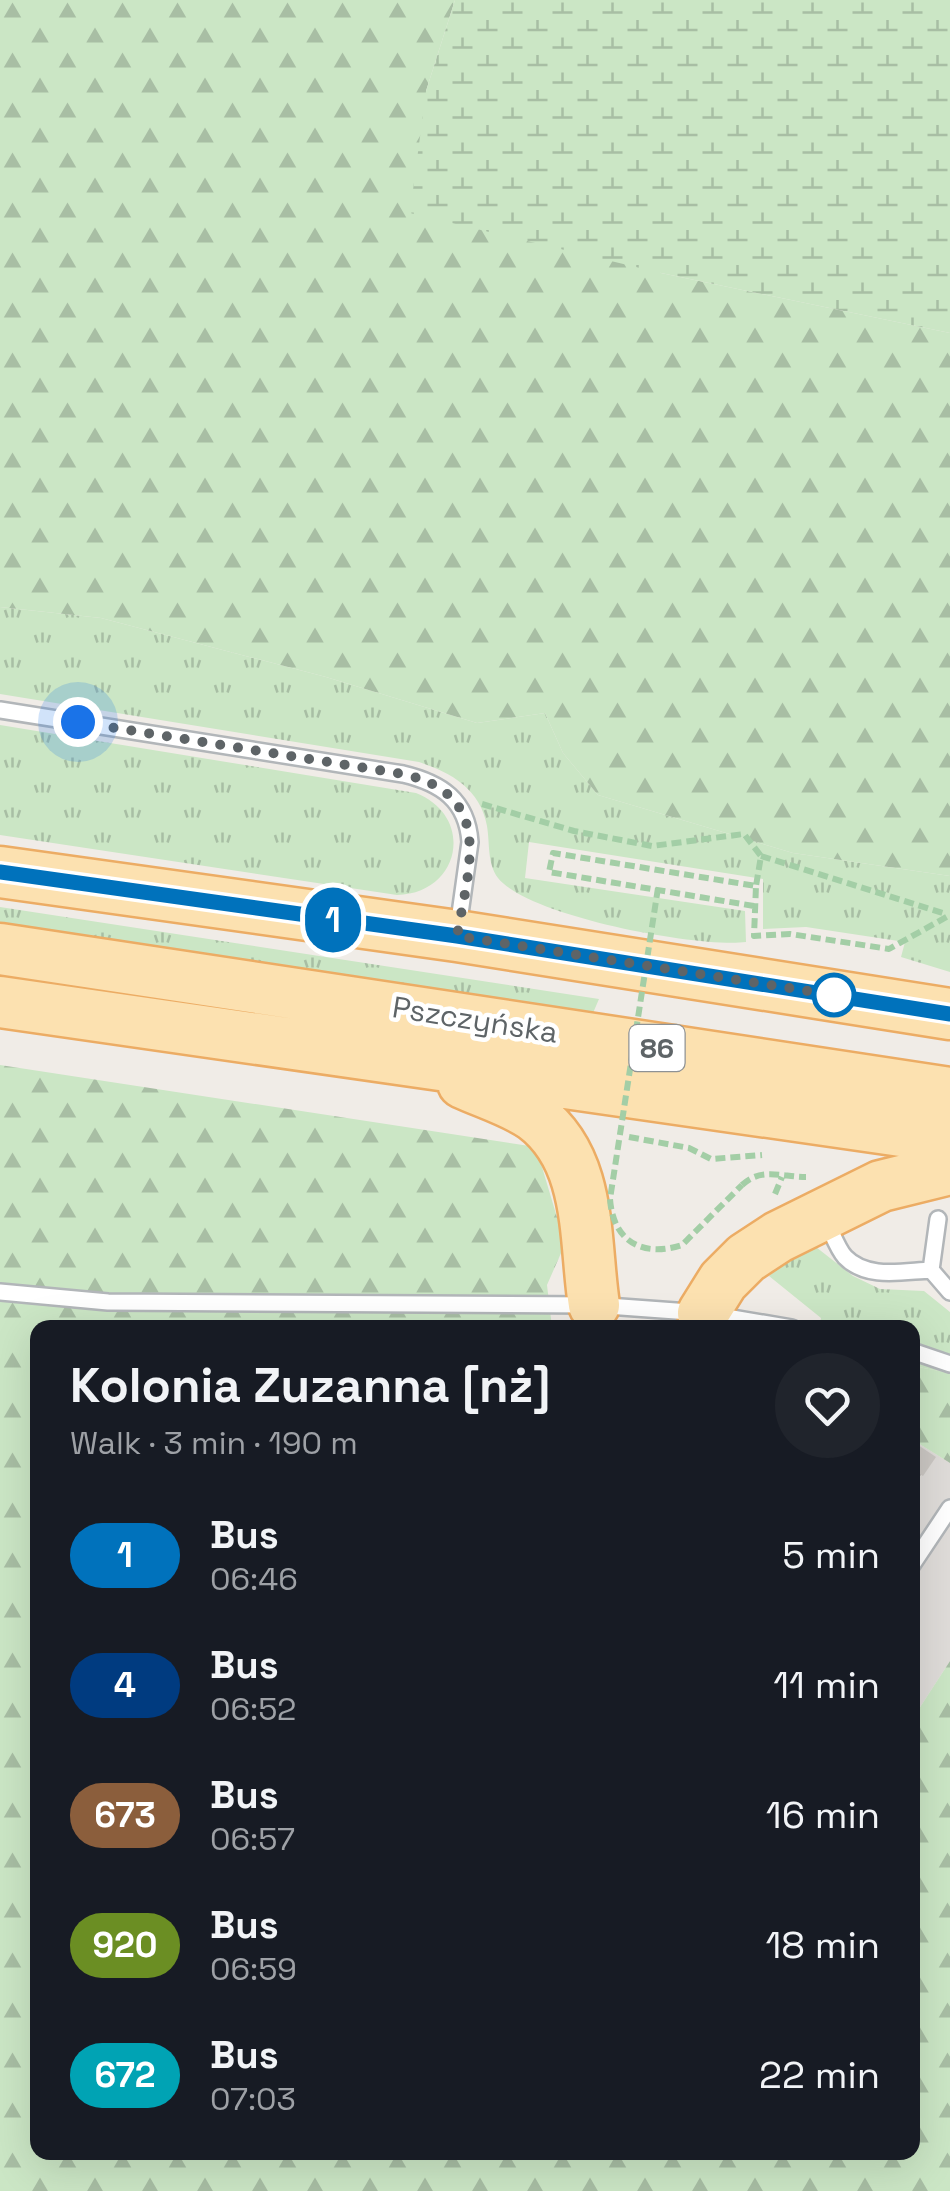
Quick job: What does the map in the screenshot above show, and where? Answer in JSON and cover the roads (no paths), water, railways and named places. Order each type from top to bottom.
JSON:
[{"type":"main road","points":[[0,872],[457,936],[950,1014]]},
{"type":"main road","name":"Pszczyńska","points":[[0,949],[950,1093]]},
{"type":"main road","points":[[0,1002],[950,1138]]},
{"type":"main road","points":[[408,1060],[533,1116],[559,1142],[574,1170],[584,1210],[594,1304]]},
{"type":"main road","points":[[702,1313],[722,1281],[746,1258],[778,1237],[881,1186],[950,1170]]},
{"type":"lane","points":[[0,710],[433,782],[452,796],[464,814],[470,842],[457,936]]},
{"type":"lane","points":[[823,1215],[844,1256],[862,1269],[931,1270]]},
{"type":"lane","points":[[938,1220],[931,1270],[950,1292]]},
{"type":"lane","points":[[0,1292],[108,1302],[594,1304],[744,1320]]},
{"type":"lane","points":[[920,1354],[950,1364]]},
{"type":"lane","points":[[920,1554],[950,1508]]}]
